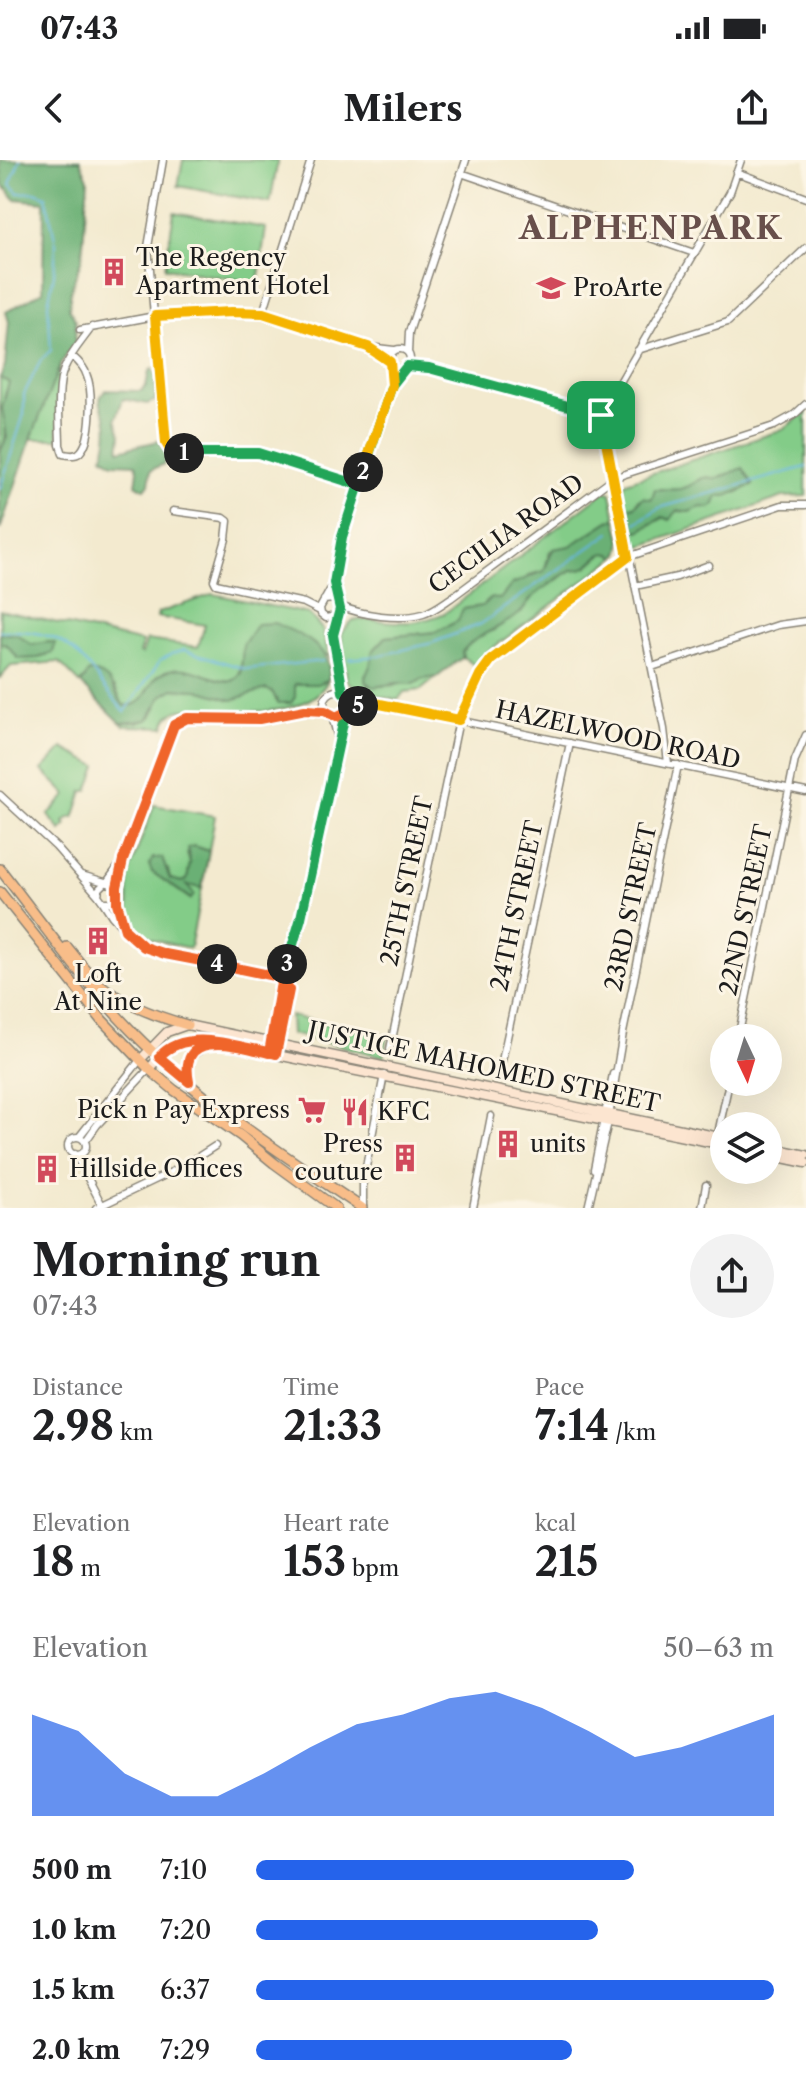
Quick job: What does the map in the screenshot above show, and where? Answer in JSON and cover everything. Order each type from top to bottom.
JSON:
[{"type":"main road","points":[[0,869],[92,989],[150,1049],[189,1082],[362,1208]]},
{"type":"main road","points":[[0,892],[80,994],[149,1069],[336,1208]]},
{"type":"main road","points":[[37,916],[99,984],[138,1007],[187,1025]]},
{"type":"main road","points":[[140,1060],[167,1032],[187,1025]]},
{"type":"main road","name":"JUSTICE MAHOMED STREET","points":[[187,1025],[710,1142]]},
{"type":"main road","name":"JUSTICE MAHOMED STREET","points":[[159,1057],[171,1045],[182,1041],[212,1042],[710,1136]]},
{"type":"main road","points":[[189,1082],[186,1068],[189,1059],[196,1049],[212,1042]]},
{"type":"main road","points":[[149,1069],[159,1057]]},
{"type":"main road","points":[[782,1150],[806,1155]]},
{"type":"main road","points":[[782,1158],[806,1163]]},
{"type":"street","points":[[163,160],[148,237],[166,443],[171,451],[177,453],[249,452],[268,455],[359,485]]},
{"type":"street","points":[[263,313],[311,160]]},
{"type":"street","points":[[392,385],[391,363],[409,332],[466,160]]},
{"type":"street","points":[[668,763],[652,667],[601,415],[730,192],[741,160]]},
{"type":"street","points":[[736,172],[806,198]]},
{"type":"street","points":[[461,173],[694,253]]},
{"type":"street","points":[[638,350],[728,322],[806,248]]},
{"type":"street","points":[[80,330],[155,316],[263,313],[368,347],[396,350],[429,368]]},
{"type":"street","points":[[72,356],[87,373],[90,401],[88,434],[82,451],[78,455],[67,456],[60,445],[62,372],[72,356],[92,327]]},
{"type":"street","points":[[274,1043],[289,990],[301,918],[350,703],[337,667],[333,635],[338,603],[334,583],[342,537],[392,385],[405,367],[409,355],[409,332]]},
{"type":"street","points":[[368,347],[391,363],[429,368],[601,415]]},
{"type":"street","name":"CECILIA ROAD","points":[[322,614],[330,619],[354,612],[412,616],[434,609],[613,478],[774,426],[806,404]]},
{"type":"street","name":"25TH STREET","points":[[390,1049],[459,720],[476,682],[491,660],[628,557],[791,504],[806,505]]},
{"type":"street","points":[[173,511],[228,521],[214,580],[216,584],[304,603],[323,601]]},
{"type":"street","points":[[635,586],[677,577],[709,565]]},
{"type":"street","points":[[322,614],[323,601],[334,583]]},
{"type":"street","name":"CECILIA ROAD","points":[[323,601],[338,603],[354,612]]},
{"type":"street","points":[[304,603],[322,614],[333,635]]},
{"type":"street","points":[[652,667],[778,625],[806,621]]},
{"type":"street","points":[[337,667],[326,696],[328,714],[339,747]]},
{"type":"street","points":[[305,710],[326,696],[344,693]]},
{"type":"street","name":"HAZELWOOD ROAD","points":[[344,693],[375,703],[806,792]]},
{"type":"street","points":[[125,930],[117,898],[123,860],[171,732],[178,721],[193,718],[259,719],[305,710],[346,714],[357,707],[375,703]]},
{"type":"street","name":"22ND STREET","points":[[741,1024],[798,748],[806,735]]},
{"type":"street","name":"24TH STREET","points":[[499,1075],[570,743]]},
{"type":"street","name":"23RD STREET","points":[[588,1208],[678,765]]},
{"type":"street","points":[[0,795],[56,847],[101,898],[112,916],[144,947],[283,978],[293,972]]},
{"type":"street","points":[[101,898],[100,886],[106,883],[123,860]]},
{"type":"street","points":[[78,873],[117,887]]},
{"type":"street","points":[[101,898],[113,902],[117,898]]},
{"type":"street","points":[[273,1053],[283,978],[301,918]]},
{"type":"street","points":[[283,978],[289,990]]},
{"type":"street","points":[[86,1173],[82,1139],[140,1060]]},
{"type":"street","points":[[149,1069],[82,1139],[72,1139],[69,1145],[86,1173],[99,1206],[184,1166],[215,1146]]},
{"type":"street","points":[[362,1208],[363,1182],[384,1075]]},
{"type":"street","points":[[473,1208],[491,1116]]},
{"type":"street","points":[[75,1154],[84,1152]]},
{"type":"street","points":[[346,1197],[357,1191],[363,1182]]},
{"type":"street","points":[[702,1208],[706,1185]]},
{"type":"green space","points":[[0,160],[80,160],[88,179],[82,258],[71,289],[69,308],[76,321],[75,342],[60,365],[0,530],[0,452],[7,437],[2,408],[9,382],[0,378],[5,365],[9,322],[6,312],[43,291],[44,202],[15,199],[3,185]]},
{"type":"green space","points":[[183,160],[278,160],[270,203],[178,186]]},
{"type":"green space","points":[[174,212],[266,228],[258,283],[165,268]]},
{"type":"green space","points":[[60,365],[58,439],[31,439]]},
{"type":"green space","points":[[152,369],[156,375],[155,401],[147,404],[123,399],[116,419],[121,435],[119,450],[159,441],[166,455],[164,464],[151,470],[145,489],[136,485],[136,464],[113,463],[103,456],[107,426],[100,398],[105,390],[141,391]]},
{"type":"green space","points":[[0,378],[9,382],[4,401],[6,430],[0,452]]},
{"type":"green space","points":[[806,412],[806,496],[783,497],[639,547],[633,544],[630,530],[639,531],[676,511],[689,512],[718,496],[739,492],[753,484],[743,468],[716,480],[703,478],[681,489],[655,489],[652,499],[639,499],[635,506],[626,508],[623,489],[626,482],[782,430]]},
{"type":"green space","points":[[743,468],[753,485],[727,496],[718,496],[710,508],[701,507],[689,512],[678,510],[670,520],[663,517],[639,531],[630,530],[626,508],[635,506],[643,497],[652,499],[655,489],[681,489],[703,478],[716,479]]},
{"type":"green space","points":[[605,491],[611,493],[616,519],[571,546],[550,551],[544,571],[532,574],[500,599],[489,599],[482,606],[463,609],[458,621],[436,632],[386,637],[372,652],[373,664],[365,676],[368,685],[393,685],[437,677],[421,690],[404,692],[398,700],[366,694],[347,681],[341,633],[353,620],[409,622],[445,613]]},
{"type":"green space","points":[[616,519],[621,544],[616,557],[602,554],[584,568],[572,570],[557,579],[534,596],[519,614],[468,646],[462,652],[463,657],[437,677],[413,684],[374,687],[365,681],[372,652],[386,637],[436,632],[458,621],[463,609],[482,606],[492,598],[500,599],[512,584],[544,571],[553,549],[570,546]]},
{"type":"green space","points":[[603,553],[616,557],[486,653],[477,667],[463,657],[462,652],[472,640],[520,613],[531,598],[543,589],[572,570],[587,567]]},
{"type":"green space","points":[[213,594],[309,614],[323,630],[329,657],[287,629],[257,624],[244,653],[238,678],[224,680],[170,670],[156,678],[143,697],[132,705],[123,705],[115,687],[82,680],[81,684],[59,662],[11,666],[0,678],[0,643],[7,645],[19,659],[38,658],[52,653],[55,646],[52,642],[32,645],[16,634],[0,634],[0,610],[143,642],[139,653],[142,654],[147,640],[198,647],[205,625],[157,617],[158,613]]},
{"type":"green space","points":[[274,623],[313,643],[326,659],[329,669],[328,680],[317,684],[295,684],[295,697],[291,703],[278,703],[273,693],[266,689],[232,700],[198,690],[174,689],[162,696],[148,720],[121,723],[81,684],[89,672],[97,673],[107,679],[123,705],[131,705],[142,699],[158,676],[173,669],[181,668],[233,681],[241,673],[243,645],[257,624]]},
{"type":"green space","points":[[0,634],[16,634],[32,645],[55,643],[53,653],[19,659],[7,645],[0,643]]},
{"type":"green space","points":[[328,680],[307,701],[291,707],[238,712],[182,710],[171,715],[164,727],[124,726],[121,723],[141,722],[151,717],[162,696],[174,689],[198,690],[232,700],[266,689],[273,693],[276,700],[295,684],[317,684]]},
{"type":"green space","points":[[63,748],[97,766],[88,791],[83,791],[74,818],[70,817],[64,822],[67,825],[61,831],[48,815],[67,795],[42,770]]},
{"type":"green space","points":[[154,805],[215,816],[209,851],[194,846],[187,854],[190,863],[187,880],[170,879],[168,869],[150,865],[152,872],[190,899],[187,885],[202,888],[190,948],[149,937],[129,922],[128,875]]},
{"type":"green space","points":[[194,846],[209,851],[202,888],[187,885],[194,895],[191,899],[152,872],[149,865],[153,858],[162,858],[170,879],[187,880],[190,863],[188,848]]},
{"type":"green space","points":[[290,1016],[388,1036],[384,1057],[291,1034]]},
{"type":"waterway","points":[[0,489],[24,414],[24,394],[41,360],[51,350],[48,304],[56,244],[46,196],[35,192],[18,193],[10,184],[20,160]]},
{"type":"waterway","points":[[636,523],[659,508],[806,467]]},
{"type":"waterway","points":[[349,659],[432,643],[481,624],[610,533]]},
{"type":"waterway","points":[[0,631],[46,635],[62,642],[86,664],[125,712],[160,661],[184,650],[246,669],[323,661]]},
{"type":"place","name":"The Regency Apartment Hotel","points":[[114,272]]},
{"type":"place","name":"ProArte","points":[[551,288]]},
{"type":"place","name":"Loft At Nine","points":[[98,941]]},
{"type":"place","name":"Pick n Pay Express","points":[[312,1110]]},
{"type":"place","name":"KFC","points":[[355,1112]]},
{"type":"place","name":"units","points":[[508,1144]]},
{"type":"place","name":"Press couture","points":[[405,1158]]},
{"type":"place","name":"Hillside Offices","points":[[47,1169]]},
{"type":"district","name":"ALPHENPARK","points":[[651,228]]},
{"type":"route","points":[[601,415],[429,368],[407,366],[392,385],[359,485],[258,453],[177,453],[168,448],[165,438],[155,316],[254,311],[368,347],[392,364],[392,385],[342,537],[336,565],[334,583],[340,612],[333,635],[337,669],[350,707],[345,714],[301,918],[283,978],[269,1053],[212,1042],[190,1040],[171,1045],[159,1057],[189,1082],[186,1068],[192,1053],[212,1042],[276,1054],[289,990],[283,978],[153,951],[125,930],[117,903],[123,860],[174,725],[187,718],[259,719],[305,710],[325,711],[336,717],[345,714],[353,708],[375,703],[459,720],[485,666],[496,655],[628,557],[601,415]]}]
